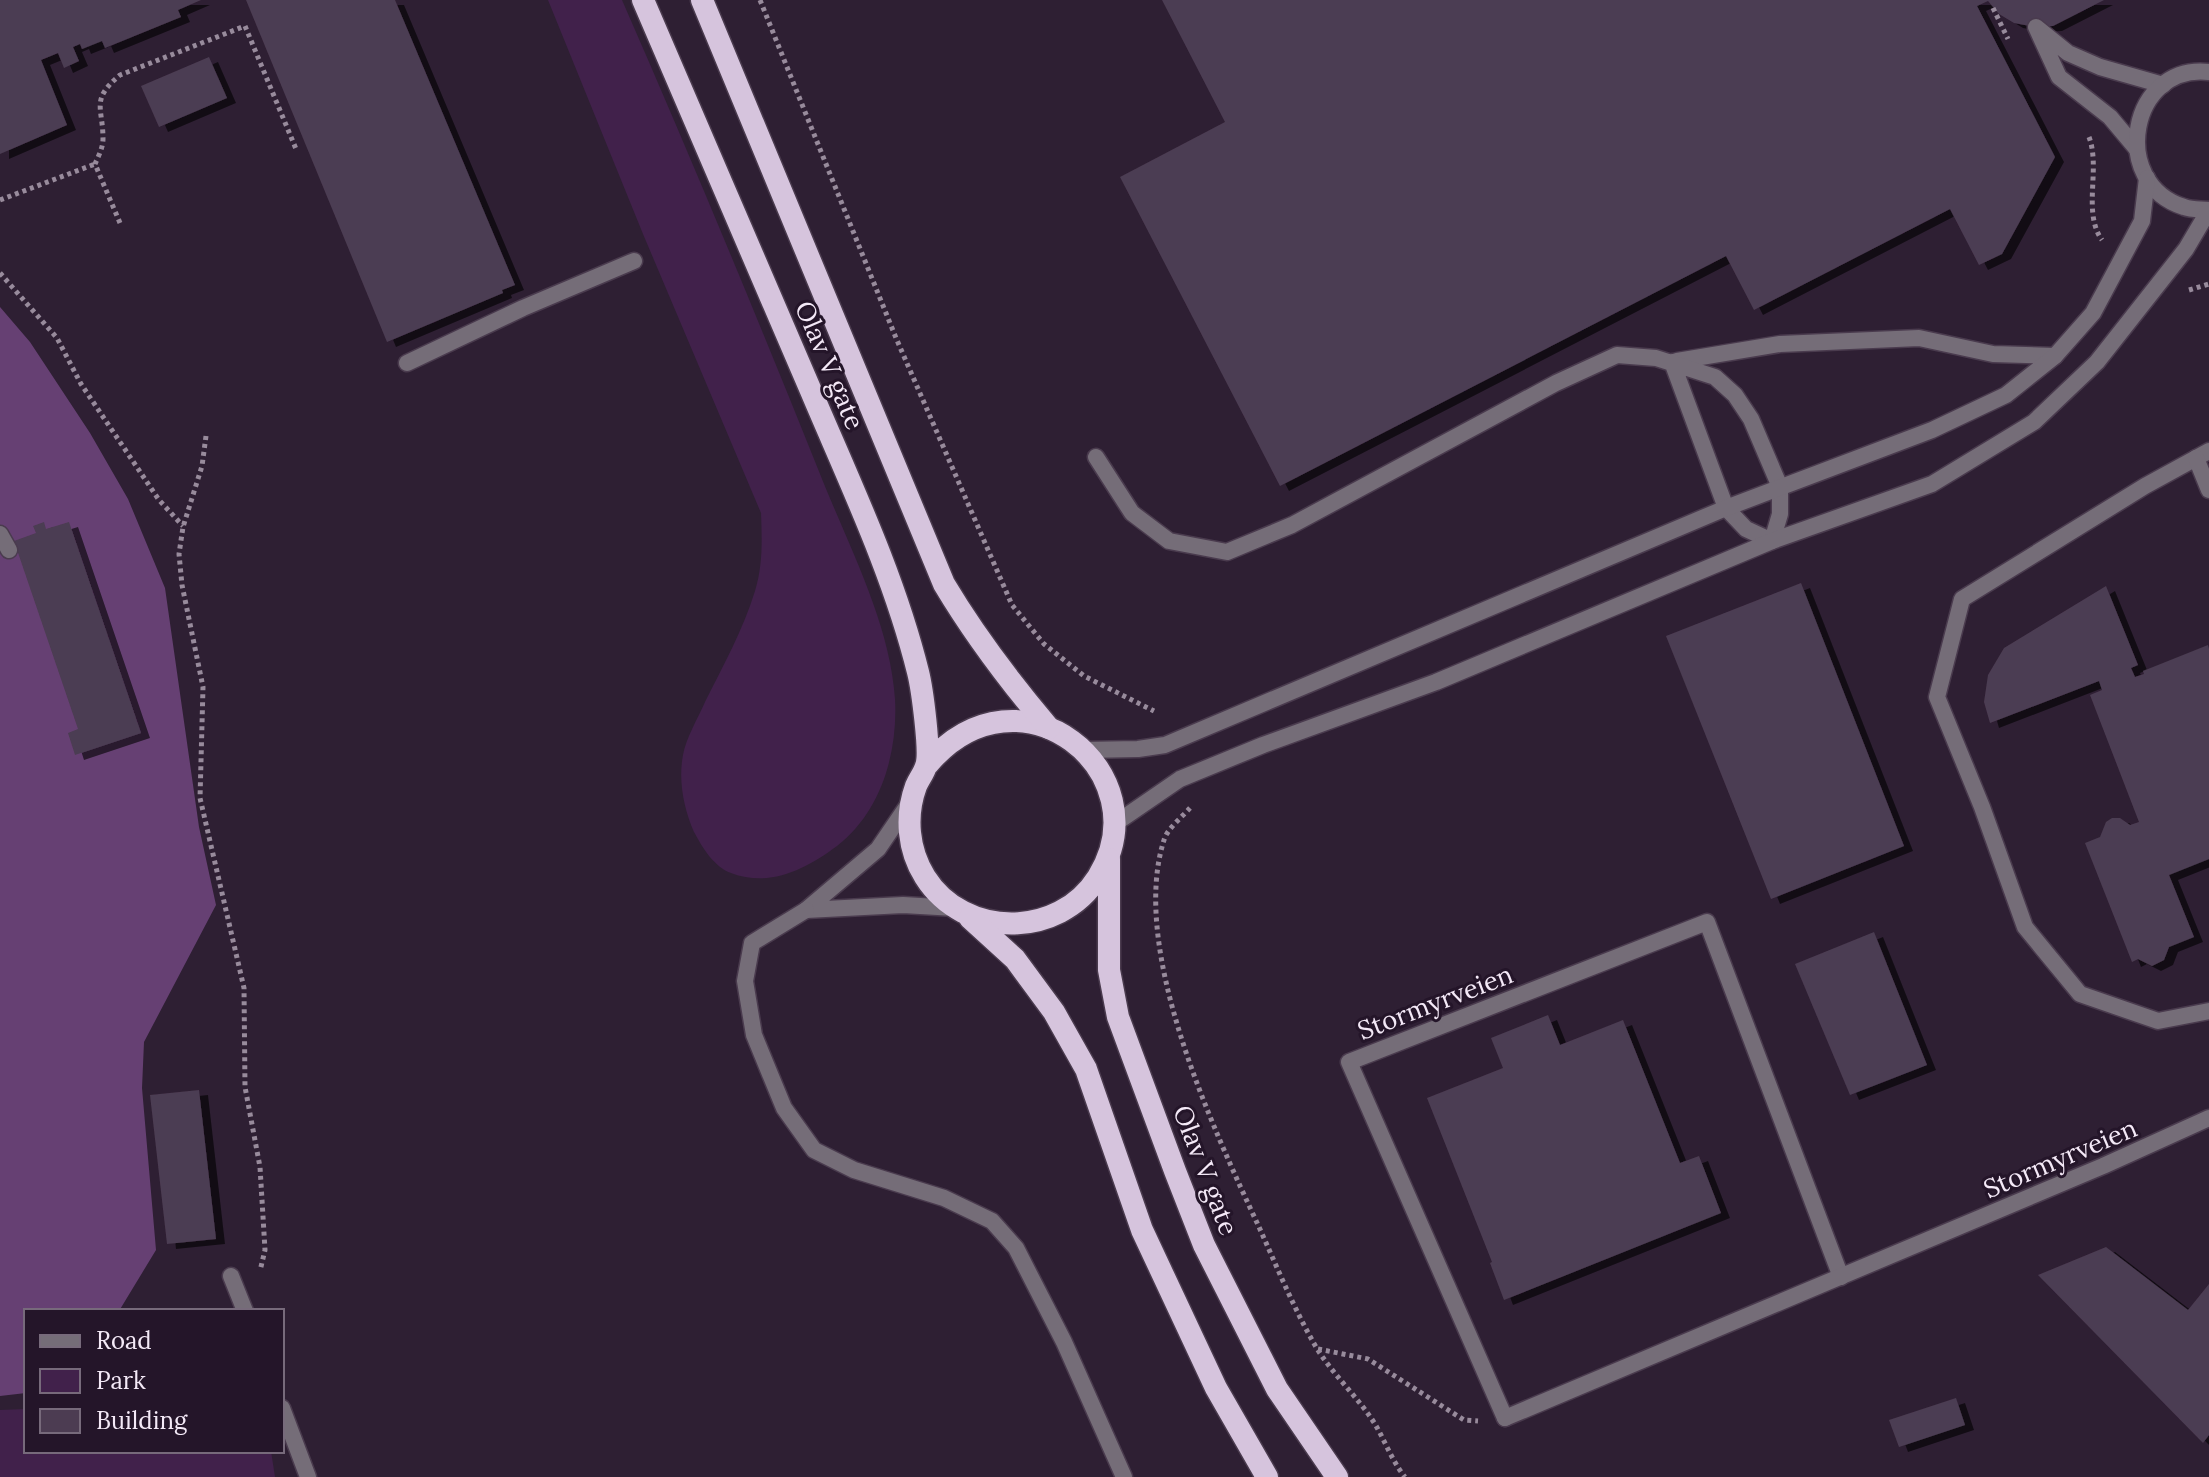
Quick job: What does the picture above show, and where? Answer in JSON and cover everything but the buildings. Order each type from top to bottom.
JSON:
[{"type":"highway","name":"Olav V gate","points":[[643,0],[867,521],[904,621],[919,677],[928,764]]},
{"type":"highway","name":"Olav V gate","points":[[702,0],[944,584],[995,663],[1049,728]]},
{"type":"highway","name":"Olav V gate","points":[[1267,1477],[1216,1388],[1142,1230],[1086,1069],[1054,1012],[1015,959],[939,895],[917,861],[909,821],[911,801],[918,782],[942,747],[982,725],[1005,720],[1049,728],[1083,750],[1100,772],[1110,798],[1113,825],[1109,855],[1109,970],[1118,1017],[1204,1245],[1277,1389],[1337,1477]]},
{"type":"highway","name":"Olav V gate","points":[[961,911],[1002,924],[1039,921],[1062,912],[1082,896],[1098,877],[1109,855]]},
{"type":"street","points":[[1113,825],[1180,779],[1436,682],[1772,541],[1932,484],[2034,422],[2097,362],[2132,320],[2186,249],[2209,210],[2184,207],[2163,196],[2147,178],[2136,148],[2110,117],[2059,77],[2036,27],[2068,53],[2100,67],[2163,85]]},
{"type":"street","points":[[2136,148],[2141,114],[2150,98],[2163,85],[2181,75],[2206,68]]},
{"type":"street","points":[[1083,750],[1165,745],[1726,508],[1932,430],[2006,395],[2055,356],[2093,313],[2142,221],[2147,178]]},
{"type":"street","points":[[407,363],[523,308],[634,261]]},
{"type":"street","points":[[1672,362],[1780,344],[1919,338],[1993,354],[2055,356]]},
{"type":"street","points":[[1096,457],[1132,513],[1169,541],[1227,552],[1292,525],[1556,383],[1617,355],[1656,358],[1715,377],[1735,395],[1751,419],[1780,487],[1780,514],[1772,541]]},
{"type":"street","points":[[1672,362],[1726,508],[1746,529],[1772,541]]},
{"type":"street","points":[[2209,490],[2202,454],[1962,599],[1937,697],[1982,807],[2025,927],[2080,994],[2158,1021],[2209,1011]]},
{"type":"street","points":[[0,534],[9,550]]},
{"type":"street","points":[[911,801],[878,849],[806,910],[752,943],[745,981],[754,1035],[784,1108],[814,1150],[854,1170],[944,1198],[992,1221],[1016,1248],[1064,1342],[1124,1477]]},
{"type":"street","points":[[806,910],[903,905],[961,911]]},
{"type":"street","name":"Stormyrveien","points":[[1841,1277],[1707,922],[1349,1062],[1505,1418],[1841,1277],[2209,1118]]},
{"type":"street","points":[[231,1276],[244,1309]]},
{"type":"street","points":[[284,1413],[308,1477]]},
{"type":"path","points":[[760,0],[896,338],[1012,605],[1044,644],[1084,676],[1154,711]]},
{"type":"path","points":[[1993,8],[2014,50]]},
{"type":"path","points":[[120,223],[95,164],[104,142],[98,106],[107,86],[120,75],[245,26],[296,149]]},
{"type":"path","points":[[2087,133],[2091,143],[2094,229],[2105,245]]},
{"type":"path","points":[[0,200],[95,164]]},
{"type":"path","points":[[0,273],[57,338],[81,384],[128,455],[159,500],[183,527]]},
{"type":"path","points":[[2184,291],[2209,284]]},
{"type":"path","points":[[206,436],[202,466],[183,527],[179,554],[182,585],[203,687],[200,798],[244,988],[245,1087],[260,1167],[265,1250],[257,1281]]},
{"type":"path","points":[[1192,806],[1164,837],[1155,881],[1160,952],[1170,999],[1193,1072],[1239,1184],[1317,1349],[1374,1423],[1405,1477]]},
{"type":"path","points":[[1317,1349],[1368,1359],[1464,1420],[1491,1422],[1505,1418]]},
{"type":"green space","points":[[548,0],[622,0],[722,234],[853,553],[885,640],[895,699],[895,719],[884,780],[865,816],[852,832],[825,854],[787,874],[760,878],[725,870],[705,850],[687,814],[681,775],[685,748],[739,634],[755,591],[761,562],[761,513]]},
{"type":"green space","points":[[24,1409],[24,1453],[271,1453],[275,1477],[0,1477],[0,1410]]},
{"type":"shaded area","points":[[0,307],[30,342],[90,433],[128,499],[165,588],[199,827],[216,905],[144,1042],[142,1088],[156,1250],[120,1309],[24,1309],[24,1393],[0,1396]]}]
